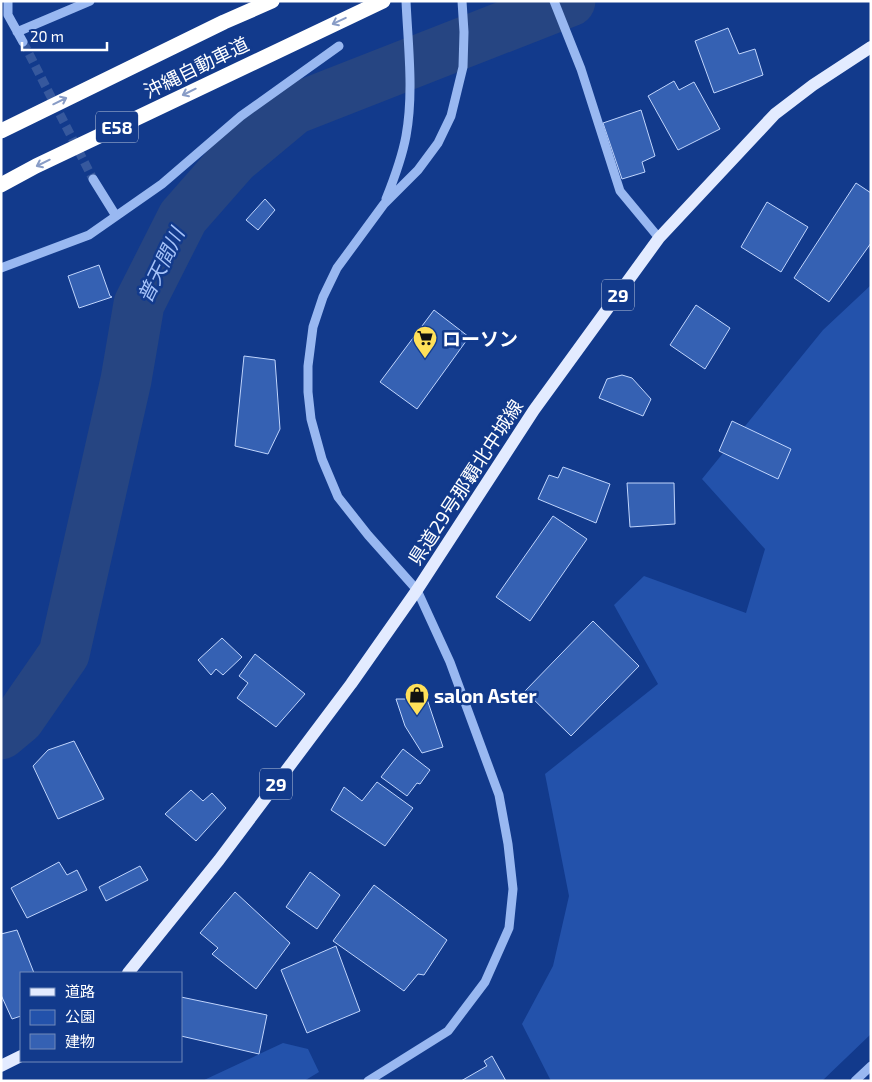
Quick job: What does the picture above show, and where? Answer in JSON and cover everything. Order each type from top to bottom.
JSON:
[{"type":"highway","name":"沖縄自動車道","points":[[1,131],[224,22],[272,1]]},
{"type":"highway","name":"沖縄自動車道","points":[[1,185],[36,166],[233,71],[383,1]]},
{"type":"main road","name":"県道29号那覇北中城線","points":[[129,972],[219,860],[351,684],[417,590],[534,410],[659,238],[775,114],[813,85],[871,47]]},
{"type":"main road","points":[[1,1066],[20,1056]]},
{"type":"street","points":[[8,1],[5,18],[23,42]]},
{"type":"street","points":[[17,32],[90,1]]},
{"type":"street","points":[[384,204],[398,170],[406,136],[409,81],[406,1]]},
{"type":"street","points":[[368,1081],[448,1031],[485,982],[509,928],[513,888],[508,844],[499,794],[450,662],[417,590],[368,535],[338,497],[322,459],[311,419],[308,392],[308,366],[313,327],[323,298],[337,268],[384,204],[418,170],[438,143],[451,116],[463,67],[464,32],[462,1]]},
{"type":"street","points":[[554,1],[581,69],[620,191],[659,238]]},
{"type":"street","points":[[1,268],[89,235],[162,184],[242,116],[339,46]]},
{"type":"street","points":[[92,180],[116,216]]},
{"type":"street","points":[[855,1081],[871,1066]]},
{"type":"green space","points":[[871,285],[871,1034],[822,1081],[551,1081],[522,1024],[553,966],[569,896],[545,774],[658,684],[614,605],[644,576],[746,613],[765,549],[702,479],[823,330]]},
{"type":"green space","points":[[283,1043],[308,1049],[319,1072],[304,1081],[202,1081]]},
{"type":"building","points":[[728,28],[739,54],[755,49],[763,75],[714,93],[695,41]]},
{"type":"building","points":[[674,81],[679,90],[694,82],[720,129],[678,150],[648,96]]},
{"type":"building","points":[[641,110],[655,156],[642,162],[645,172],[622,179],[603,123]]},
{"type":"building","points":[[856,183],[871,193],[871,243],[829,302],[794,278]]},
{"type":"building","points":[[265,199],[275,210],[258,230],[246,220]]},
{"type":"building","points":[[767,202],[808,227],[781,272],[741,247]]},
{"type":"building","points":[[99,265],[112,297],[79,308],[68,276]]},
{"type":"building","points":[[696,305],[730,328],[705,369],[670,345]]},
{"type":"building","name":"ローソン","points":[[434,310],[469,337],[417,409],[380,382]]},
{"type":"building","points":[[244,356],[275,360],[280,429],[268,454],[235,446]]},
{"type":"building","points":[[622,375],[632,378],[651,399],[643,416],[599,398],[607,379]]},
{"type":"building","points":[[732,421],[791,449],[778,479],[719,451]]},
{"type":"building","points":[[563,467],[610,484],[596,523],[538,499],[549,475],[558,478]]},
{"type":"building","points":[[627,483],[674,483],[675,524],[630,527]]},
{"type":"building","points":[[553,516],[587,539],[530,621],[496,597]]},
{"type":"building","points":[[593,621],[639,666],[571,736],[525,691]]},
{"type":"building","points":[[222,638],[242,657],[223,675],[216,669],[211,675],[198,660]]},
{"type":"building","points":[[255,654],[305,694],[276,727],[237,698],[248,683],[239,676]]},
{"type":"building","points":[[396,699],[427,699],[443,747],[422,753],[405,726]]},
{"type":"building","points":[[74,741],[104,799],[58,819],[33,766],[48,750]]},
{"type":"building","points":[[403,749],[430,770],[420,784],[417,783],[407,796],[381,777]]},
{"type":"building","points":[[377,782],[413,808],[385,846],[331,810],[344,787],[362,801]]},
{"type":"building","points":[[191,790],[203,801],[212,793],[226,808],[196,841],[165,814]]},
{"type":"building","points":[[59,862],[67,875],[77,870],[87,890],[27,918],[11,888]]},
{"type":"building","points":[[140,866],[148,880],[106,901],[99,887]]},
{"type":"building","points":[[310,872],[340,895],[317,929],[286,907]]},
{"type":"building","points":[[374,885],[447,940],[424,975],[418,974],[404,991],[333,941]]},
{"type":"building","points":[[235,892],[290,943],[256,989],[212,954],[218,948],[200,933]]},
{"type":"building","points":[[17,930],[34,972],[20,972],[20,1016],[12,1019],[1,995],[1,934]]},
{"type":"building","points":[[336,946],[360,1011],[307,1033],[281,970]]},
{"type":"building","points":[[182,997],[267,1015],[259,1054],[182,1036]]},
{"type":"building","points":[[492,1056],[506,1081],[461,1081],[487,1066],[484,1061]]},
{"type":"waterway","name":"普天間川","points":[[1,734],[19,719],[64,654],[126,380],[139,304],[183,217],[234,159],[294,109],[570,1]]},
{"type":"tunnel","points":[[23,42],[93,179]]},
{"type":"place","name":"ローソン","points":[[425,359]]},
{"type":"place","name":"salon Aster","points":[[417,716]]}]
